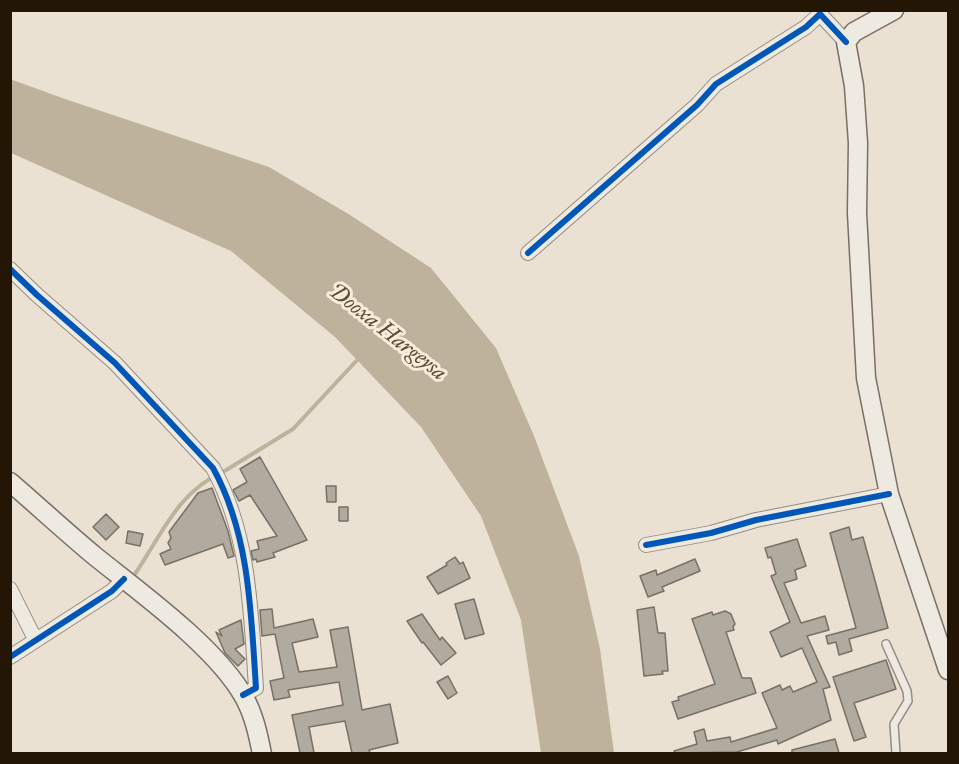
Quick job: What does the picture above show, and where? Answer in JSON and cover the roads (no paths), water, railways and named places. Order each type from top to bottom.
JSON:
[{"type":"main road","points":[[894,10],[854,32],[846,42],[854,86],[858,143],[857,213],[866,378],[889,494],[948,670]]},
{"type":"main road","points":[[10,482],[204,648],[230,676],[243,695],[252,713],[262,753]]},
{"type":"street","points":[[528,253],[698,105],[716,84],[806,27],[820,12],[846,42]]},
{"type":"street","points":[[10,269],[115,363],[213,468],[222,485],[232,515],[249,583],[256,688],[243,695]]},
{"type":"street","points":[[646,545],[711,533],[756,520],[889,494]]},
{"type":"street","points":[[10,657],[112,591],[124,579]]},
{"type":"street","points":[[10,589],[37,639]]},
{"type":"lane","points":[[886,644],[907,691],[908,700],[894,724],[896,753]]},
{"type":"water","name":"Dooxa Hargeysa","points":[[10,79],[269,167],[350,215],[431,268],[496,348],[534,436],[579,556],[600,649],[614,753],[541,753],[521,620],[481,516],[421,427],[335,337],[231,251],[11,153]]},
{"type":"waterway","points":[[135,574],[172,516],[194,491],[207,480],[293,429],[359,358]]}]
